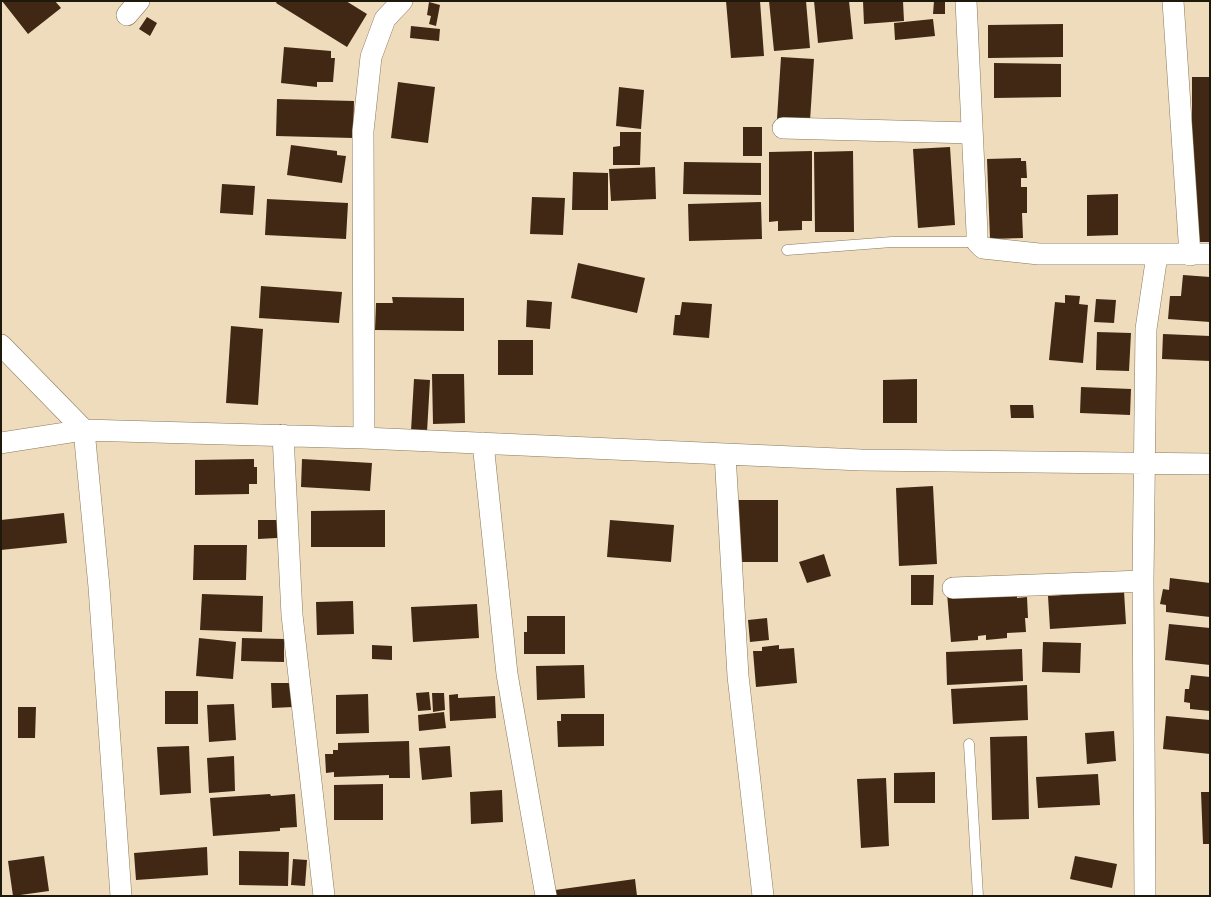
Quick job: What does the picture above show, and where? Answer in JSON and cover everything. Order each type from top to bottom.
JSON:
[{"type":"street","points":[[364,438],[363,131],[371,57],[385,19],[402,1]]},
{"type":"street","points":[[966,1],[977,242],[983,248],[1039,254],[1200,255],[1173,1]]},
{"type":"street","points":[[783,128],[972,133]]},
{"type":"street","points":[[1145,896],[1143,581],[1146,329],[1157,255]]},
{"type":"street","points":[[1,345],[84,430],[99,587],[120,896]]},
{"type":"street","points":[[1,442],[84,430],[364,438],[861,460],[1210,464]]},
{"type":"street","points":[[283,435],[292,615],[324,896]]},
{"type":"street","points":[[483,444],[507,674],[546,896]]},
{"type":"street","points":[[725,454],[738,676],[763,896]]},
{"type":"street","points":[[952,588],[1143,581]]},
{"type":"lane","points":[[787,250],[892,242],[977,242]]},
{"type":"lane","points":[[969,744],[978,896]]},
{"type":"building","points":[[2,1],[55,1],[61,8],[28,34]]},
{"type":"building","points":[[277,1],[346,1],[367,14],[347,47],[276,3]]},
{"type":"building","points":[[726,1],[760,1],[764,56],[731,58]]},
{"type":"building","points":[[769,1],[806,1],[810,48],[774,51]]},
{"type":"building","points":[[814,1],[849,1],[853,39],[818,43]]},
{"type":"building","points":[[863,1],[903,1],[904,21],[864,24]]},
{"type":"building","points":[[934,1],[945,1],[945,14],[933,14]]},
{"type":"building","points":[[429,2],[440,5],[436,26],[429,24],[431,16],[427,15]]},
{"type":"building","points":[[147,17],[157,23],[150,36],[139,29]]},
{"type":"building","points":[[933,19],[935,36],[895,40],[894,23]]},
{"type":"building","points":[[1063,24],[1063,57],[988,58],[988,25]]},
{"type":"building","points":[[411,26],[440,29],[439,41],[410,38]]},
{"type":"building","points":[[284,47],[331,51],[331,58],[335,58],[333,82],[317,82],[317,87],[281,83]]},
{"type":"building","points":[[781,57],[814,59],[810,121],[777,119]]},
{"type":"building","points":[[994,63],[1061,64],[1061,97],[994,98]]},
{"type":"building","points":[[1192,77],[1210,77],[1210,242],[1192,242]]},
{"type":"building","points":[[398,82],[435,87],[428,143],[391,138]]},
{"type":"building","points":[[619,87],[644,90],[641,129],[616,126]]},
{"type":"building","points":[[277,99],[354,101],[353,138],[276,136]]},
{"type":"building","points":[[743,127],[762,127],[762,156],[743,156]]},
{"type":"building","points":[[620,132],[641,132],[640,165],[613,165],[613,147],[620,146]]},
{"type":"building","points":[[291,145],[337,151],[337,155],[346,156],[342,183],[287,175]]},
{"type":"building","points":[[950,147],[955,225],[918,228],[913,149]]},
{"type":"building","points":[[812,151],[812,221],[802,221],[802,230],[778,231],[778,221],[769,222],[769,152]]},
{"type":"building","points":[[853,151],[854,232],[815,232],[814,152]]},
{"type":"building","points":[[1021,158],[1021,161],[1026,161],[1027,178],[1021,178],[1021,187],[1027,187],[1027,213],[1022,213],[1023,238],[990,239],[987,159]]},
{"type":"building","points":[[684,162],[761,163],[761,195],[683,194]]},
{"type":"building","points":[[655,167],[656,199],[611,201],[609,169]]},
{"type":"building","points":[[573,172],[608,173],[608,210],[572,210]]},
{"type":"building","points":[[222,184],[255,186],[253,215],[220,213]]},
{"type":"building","points":[[1118,194],[1118,235],[1087,236],[1087,195]]},
{"type":"building","points":[[532,197],[565,198],[563,235],[530,234]]},
{"type":"building","points":[[267,199],[348,203],[346,239],[265,235]]},
{"type":"building","points":[[761,202],[762,239],[689,241],[688,204]]},
{"type":"building","points":[[578,263],[645,278],[637,313],[571,298]]},
{"type":"building","points":[[1183,275],[1210,277],[1210,322],[1168,319],[1170,296],[1181,296]]},
{"type":"building","points":[[261,286],[342,292],[339,323],[259,318]]},
{"type":"building","points":[[1065,295],[1080,296],[1079,304],[1088,305],[1083,363],[1049,360],[1055,302],[1065,303]]},
{"type":"building","points":[[392,297],[464,298],[464,331],[375,330],[376,303],[393,303]]},
{"type":"building","points":[[1096,299],[1116,300],[1114,323],[1094,322]]},
{"type":"building","points":[[527,300],[552,302],[550,329],[526,327]]},
{"type":"building","points":[[682,302],[712,304],[709,338],[673,335],[675,315],[680,315]]},
{"type":"building","points":[[231,326],[263,329],[258,405],[226,403]]},
{"type":"building","points":[[1097,332],[1131,333],[1129,371],[1096,370]]},
{"type":"building","points":[[1163,334],[1210,336],[1210,361],[1162,359]]},
{"type":"building","points":[[498,340],[533,340],[533,375],[498,375]]},
{"type":"building","points":[[432,374],[464,374],[465,423],[433,424]]},
{"type":"building","points":[[414,379],[430,380],[427,432],[411,431]]},
{"type":"building","points":[[917,379],[917,423],[883,423],[883,380]]},
{"type":"building","points":[[1081,387],[1131,389],[1130,415],[1080,413]]},
{"type":"building","points":[[1010,405],[1033,405],[1034,418],[1011,418]]},
{"type":"building","points":[[254,459],[254,467],[257,467],[257,484],[249,484],[249,494],[195,495],[195,460]]},
{"type":"building","points":[[302,459],[372,463],[370,491],[301,487]]},
{"type":"building","points":[[933,486],[937,564],[899,566],[896,488]]},
{"type":"building","points":[[735,500],[778,500],[778,562],[734,562]]},
{"type":"building","points":[[385,510],[385,547],[311,547],[311,511]]},
{"type":"building","points":[[64,513],[67,543],[1,550],[1,520]]},
{"type":"building","points":[[258,520],[277,520],[277,538],[258,539]]},
{"type":"building","points":[[610,520],[674,525],[671,562],[607,557]]},
{"type":"building","points":[[194,545],[247,545],[246,580],[193,580]]},
{"type":"building","points":[[824,554],[831,576],[807,583],[799,562]]},
{"type":"building","points":[[911,575],[934,575],[933,605],[911,605]]},
{"type":"building","points":[[1170,578],[1210,583],[1210,617],[1166,612],[1166,605],[1160,604],[1163,589],[1169,590]]},
{"type":"building","points":[[1124,591],[1126,624],[1050,629],[1048,596]]},
{"type":"building","points":[[1017,592],[1017,598],[1027,597],[1028,618],[1025,618],[1026,632],[1007,633],[1007,638],[986,640],[986,635],[978,636],[978,640],[951,642],[947,593]]},
{"type":"building","points":[[202,594],[263,596],[262,632],[200,630]]},
{"type":"building","points":[[353,601],[354,634],[317,635],[316,602]]},
{"type":"building","points":[[477,604],[479,638],[413,642],[411,607]]},
{"type":"building","points":[[527,616],[565,616],[565,654],[524,654],[524,632],[527,632]]},
{"type":"building","points":[[767,618],[769,640],[750,642],[748,620]]},
{"type":"building","points":[[1169,624],[1210,628],[1210,665],[1165,660]]},
{"type":"building","points":[[199,638],[236,642],[233,679],[196,676]]},
{"type":"building","points":[[242,638],[284,639],[284,662],[241,661]]},
{"type":"building","points":[[1043,642],[1081,643],[1080,673],[1042,672]]},
{"type":"building","points":[[372,645],[392,646],[392,660],[372,659]]},
{"type":"building","points":[[779,645],[779,649],[794,648],[797,683],[756,687],[753,651],[762,651],[762,647]]},
{"type":"building","points":[[1022,649],[1023,681],[947,685],[946,652]]},
{"type":"building","points":[[584,665],[585,698],[537,700],[536,666]]},
{"type":"building","points":[[1191,675],[1210,677],[1210,711],[1190,709],[1190,703],[1184,702],[1185,689],[1189,689]]},
{"type":"building","points":[[271,683],[292,683],[293,707],[272,708]]},
{"type":"building","points":[[1027,685],[1028,720],[953,724],[951,689]]},
{"type":"building","points":[[165,691],[198,691],[198,724],[165,724]]},
{"type":"building","points":[[429,692],[431,710],[418,711],[416,693]]},
{"type":"building","points":[[432,693],[444,693],[445,710],[433,712]]},
{"type":"building","points":[[368,694],[369,733],[336,734],[336,695]]},
{"type":"building","points":[[458,694],[458,698],[495,696],[496,718],[450,721],[449,695]]},
{"type":"building","points":[[234,704],[236,740],[209,742],[207,705]]},
{"type":"building","points":[[18,707],[36,707],[35,738],[18,738]]},
{"type":"building","points":[[444,712],[446,728],[419,731],[418,715]]},
{"type":"building","points":[[561,714],[604,714],[604,746],[558,747],[557,721],[561,721]]},
{"type":"building","points":[[1166,716],[1210,720],[1210,754],[1163,749]]},
{"type":"building","points":[[1114,731],[1116,761],[1087,764],[1085,733]]},
{"type":"building","points":[[1027,736],[1029,819],[992,820],[990,737]]},
{"type":"building","points":[[409,741],[410,778],[389,778],[389,775],[334,777],[334,772],[326,773],[325,754],[333,754],[333,750],[338,750],[338,743]]},
{"type":"building","points":[[189,746],[191,793],[160,795],[157,747]]},
{"type":"building","points":[[450,746],[452,777],[422,780],[419,748]]},
{"type":"building","points":[[234,756],[235,791],[209,793],[207,758]]},
{"type":"building","points":[[935,772],[935,803],[894,803],[894,773]]},
{"type":"building","points":[[1098,774],[1100,805],[1038,808],[1036,777]]},
{"type":"building","points":[[886,778],[889,846],[861,848],[857,779]]},
{"type":"building","points":[[383,784],[383,820],[334,820],[334,785]]},
{"type":"building","points":[[502,790],[503,822],[471,824],[470,792]]},
{"type":"building","points":[[1201,792],[1210,792],[1210,844],[1203,844]]},
{"type":"building","points":[[270,794],[271,796],[295,794],[297,827],[280,828],[280,831],[213,836],[210,798]]},
{"type":"building","points":[[207,847],[208,875],[136,880],[134,853]]},
{"type":"building","points":[[239,851],[289,852],[288,886],[239,885]]},
{"type":"building","points":[[44,856],[49,891],[13,896],[8,861]]},
{"type":"building","points":[[1075,856],[1117,864],[1112,888],[1070,879]]},
{"type":"building","points":[[293,859],[307,860],[305,886],[291,885]]},
{"type":"building","points":[[635,879],[637,896],[556,896],[555,890]]}]
